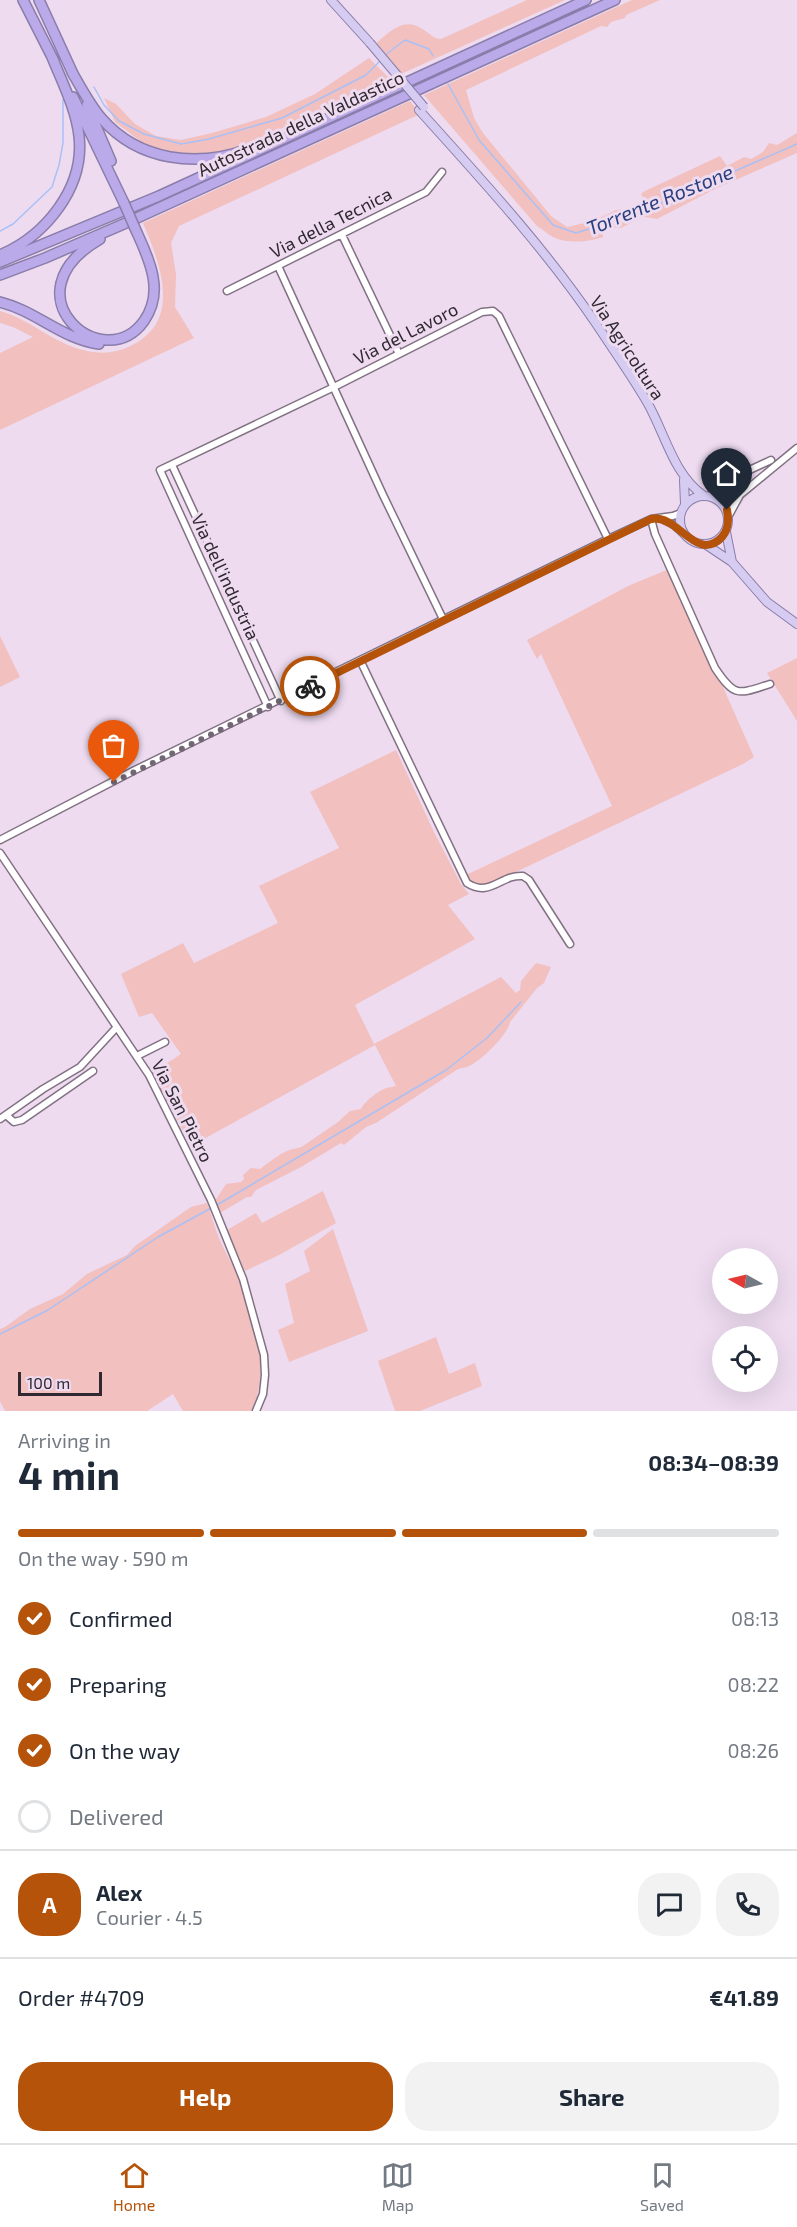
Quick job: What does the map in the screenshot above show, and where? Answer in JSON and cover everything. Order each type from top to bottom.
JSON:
[{"type":"highway","points":[[23,0],[127,202]]},
{"type":"highway","points":[[39,0],[127,202],[153,277],[154,292],[149,312],[136,330],[122,338],[100,339],[86,335],[70,322],[63,310],[59,292],[63,274],[77,255],[133,224]]},
{"type":"highway","name":"Autostrada della Valdastico","points":[[0,262],[159,196],[586,0]]},
{"type":"highway","name":"Autostrada della Valdastico","points":[[0,274],[133,224],[615,0]]},
{"type":"highway","points":[[0,255],[30,238],[52,217],[66,195],[77,167],[79,136],[69,101],[52,57]]},
{"type":"highway","points":[[72,72],[101,118],[120,135],[150,152],[192,160],[223,157],[247,149],[383,88],[429,72]]},
{"type":"highway","points":[[0,302],[14,305],[58,330],[89,343],[116,344],[133,338],[152,319],[157,308],[158,295],[156,266],[133,224]]},
{"type":"main road","name":"Via Agricoltura","points":[[331,0],[360,32],[455,150],[536,242],[596,323],[647,403],[683,476],[703,495]]},
{"type":"main road","name":"Via Agricoltura","points":[[683,476],[686,504]]},
{"type":"main road","points":[[726,531],[717,541],[705,544],[693,542],[681,526],[681,513],[690,500],[711,492],[723,504],[728,517],[726,531],[732,562]]},
{"type":"main road","points":[[705,544],[732,562],[767,602],[797,624]]},
{"type":"street","name":"Via della Tecnica","points":[[227,291],[426,192],[442,172]]},
{"type":"street","points":[[342,235],[399,354]]},
{"type":"street","points":[[278,266],[383,495],[443,619]]},
{"type":"street","name":"Via del Lavoro","points":[[334,387],[482,312],[493,311],[500,316],[608,539]]},
{"type":"street","points":[[178,479],[166,485],[160,470],[334,387]]},
{"type":"street","points":[[728,517],[740,495],[797,448]]},
{"type":"street","points":[[711,492],[771,460]]},
{"type":"street","name":"Via dell'industria","points":[[172,465],[281,701]]},
{"type":"street","points":[[744,473],[751,485]]},
{"type":"street","name":"Via dell'industria","points":[[166,485],[268,707]]},
{"type":"street","points":[[711,492],[726,498],[740,495]]},
{"type":"street","points":[[0,840],[135,770],[281,701],[608,539],[651,519],[681,513]]},
{"type":"street","points":[[659,517],[674,525],[688,538]]},
{"type":"street","points":[[651,519],[659,544],[715,668],[737,692],[746,692],[770,684]]},
{"type":"street","points":[[360,660],[467,883],[481,889],[517,875],[523,876],[529,880],[570,944]]},
{"type":"street","name":"Via San Pietro","points":[[0,854],[149,1075],[212,1200],[243,1279],[264,1355],[263,1394],[256,1411]]},
{"type":"street","points":[[3,1117],[80,1067],[116,1028]]},
{"type":"street","points":[[137,1056],[164,1043]]},
{"type":"street","points":[[3,1117],[14,1122],[22,1120],[93,1071]]},
{"type":"shaded area","points":[[527,0],[565,0],[401,74],[374,45],[397,27],[410,24],[441,39]]},
{"type":"shaded area","points":[[632,0],[660,0],[626,15],[625,18],[611,22],[607,27],[601,26],[466,90],[474,118],[483,133],[551,216],[567,227],[593,221],[645,200],[641,194],[645,191],[720,156],[727,166],[744,157],[751,159],[763,152],[769,143],[777,145],[797,133],[797,153],[715,189],[657,219],[640,218],[621,228],[611,228],[603,232],[603,237],[592,240],[578,242],[558,239],[537,226],[424,95]]},
{"type":"shaded area","points":[[369,58],[390,79],[230,152],[178,153],[143,143],[115,122],[104,98],[116,104],[135,124],[156,136],[181,140],[266,117],[315,94]]},
{"type":"shaded area","points":[[410,101],[420,114],[179,226],[171,243],[176,274],[175,307],[194,338],[0,430],[0,353],[33,337],[0,323],[0,311],[21,319],[72,347],[83,350],[110,352],[136,343],[150,332],[159,319],[163,304],[160,271],[143,223]]},
{"type":"shaded area","points":[[669,569],[672,582],[719,678],[754,757],[482,888],[471,885],[466,875],[612,806],[541,654],[537,659],[527,640],[628,586]]},
{"type":"shaded area","points":[[0,636],[20,677],[0,687]]},
{"type":"shaded area","points":[[797,658],[797,721],[767,673]]},
{"type":"shaded area","points":[[396,750],[434,832],[461,884],[469,894],[448,905],[475,939],[355,1005],[374,1044],[501,977],[516,993],[520,990],[521,981],[536,963],[551,967],[544,983],[537,988],[510,1022],[499,1041],[479,1060],[458,1069],[376,1123],[366,1127],[344,1145],[341,1143],[256,1190],[251,1197],[247,1197],[220,1213],[215,1201],[226,1184],[241,1182],[244,1179],[243,1175],[251,1168],[260,1169],[285,1152],[303,1146],[350,1111],[361,1109],[379,1092],[396,1086],[375,1045],[191,1146],[152,1073],[181,1054],[152,1013],[139,1017],[121,974],[183,943],[194,963],[278,923],[259,886],[339,848],[310,792]]},
{"type":"shaded area","points":[[323,1191],[336,1223],[245,1271],[227,1230],[256,1213],[262,1223]]},
{"type":"shaded area","points":[[207,1203],[219,1238],[240,1280],[256,1328],[260,1379],[252,1411],[183,1411],[173,1394],[147,1411],[5,1411],[0,1401],[0,1329],[30,1309],[63,1294],[87,1274],[127,1255],[135,1246],[191,1207]]},
{"type":"shaded area","points":[[333,1229],[368,1331],[289,1362],[278,1330],[294,1323],[285,1284],[310,1271],[304,1251]]},
{"type":"shaded area","points":[[436,1337],[449,1374],[475,1363],[482,1386],[420,1411],[395,1411],[378,1361]]},
{"type":"waterway","name":"Torrente Rostone","points":[[384,56],[405,40],[429,49],[433,56]]},
{"type":"waterway","name":"Torrente Rostone","points":[[94,87],[104,105],[119,121],[144,134],[181,144],[209,139],[282,118],[366,75],[381,60]]},
{"type":"waterway","name":"Torrente Rostone","points":[[448,84],[479,140],[553,225],[576,233],[636,214],[797,144]]},
{"type":"waterway","name":"Torrente Rostone","points":[[0,231],[13,224],[52,187],[63,143],[63,100],[65,97]]},
{"type":"waterway","points":[[217,1205],[446,1070],[487,1038],[521,1002]]},
{"type":"waterway","points":[[0,1334],[48,1310],[158,1237],[213,1207]]},
{"type":"way so far","points":[[114,782],[310,686]]},
{"type":"route","points":[[310,686],[651,519],[659,517],[674,525],[693,542],[705,544],[717,541],[726,531],[727,510]]}]
